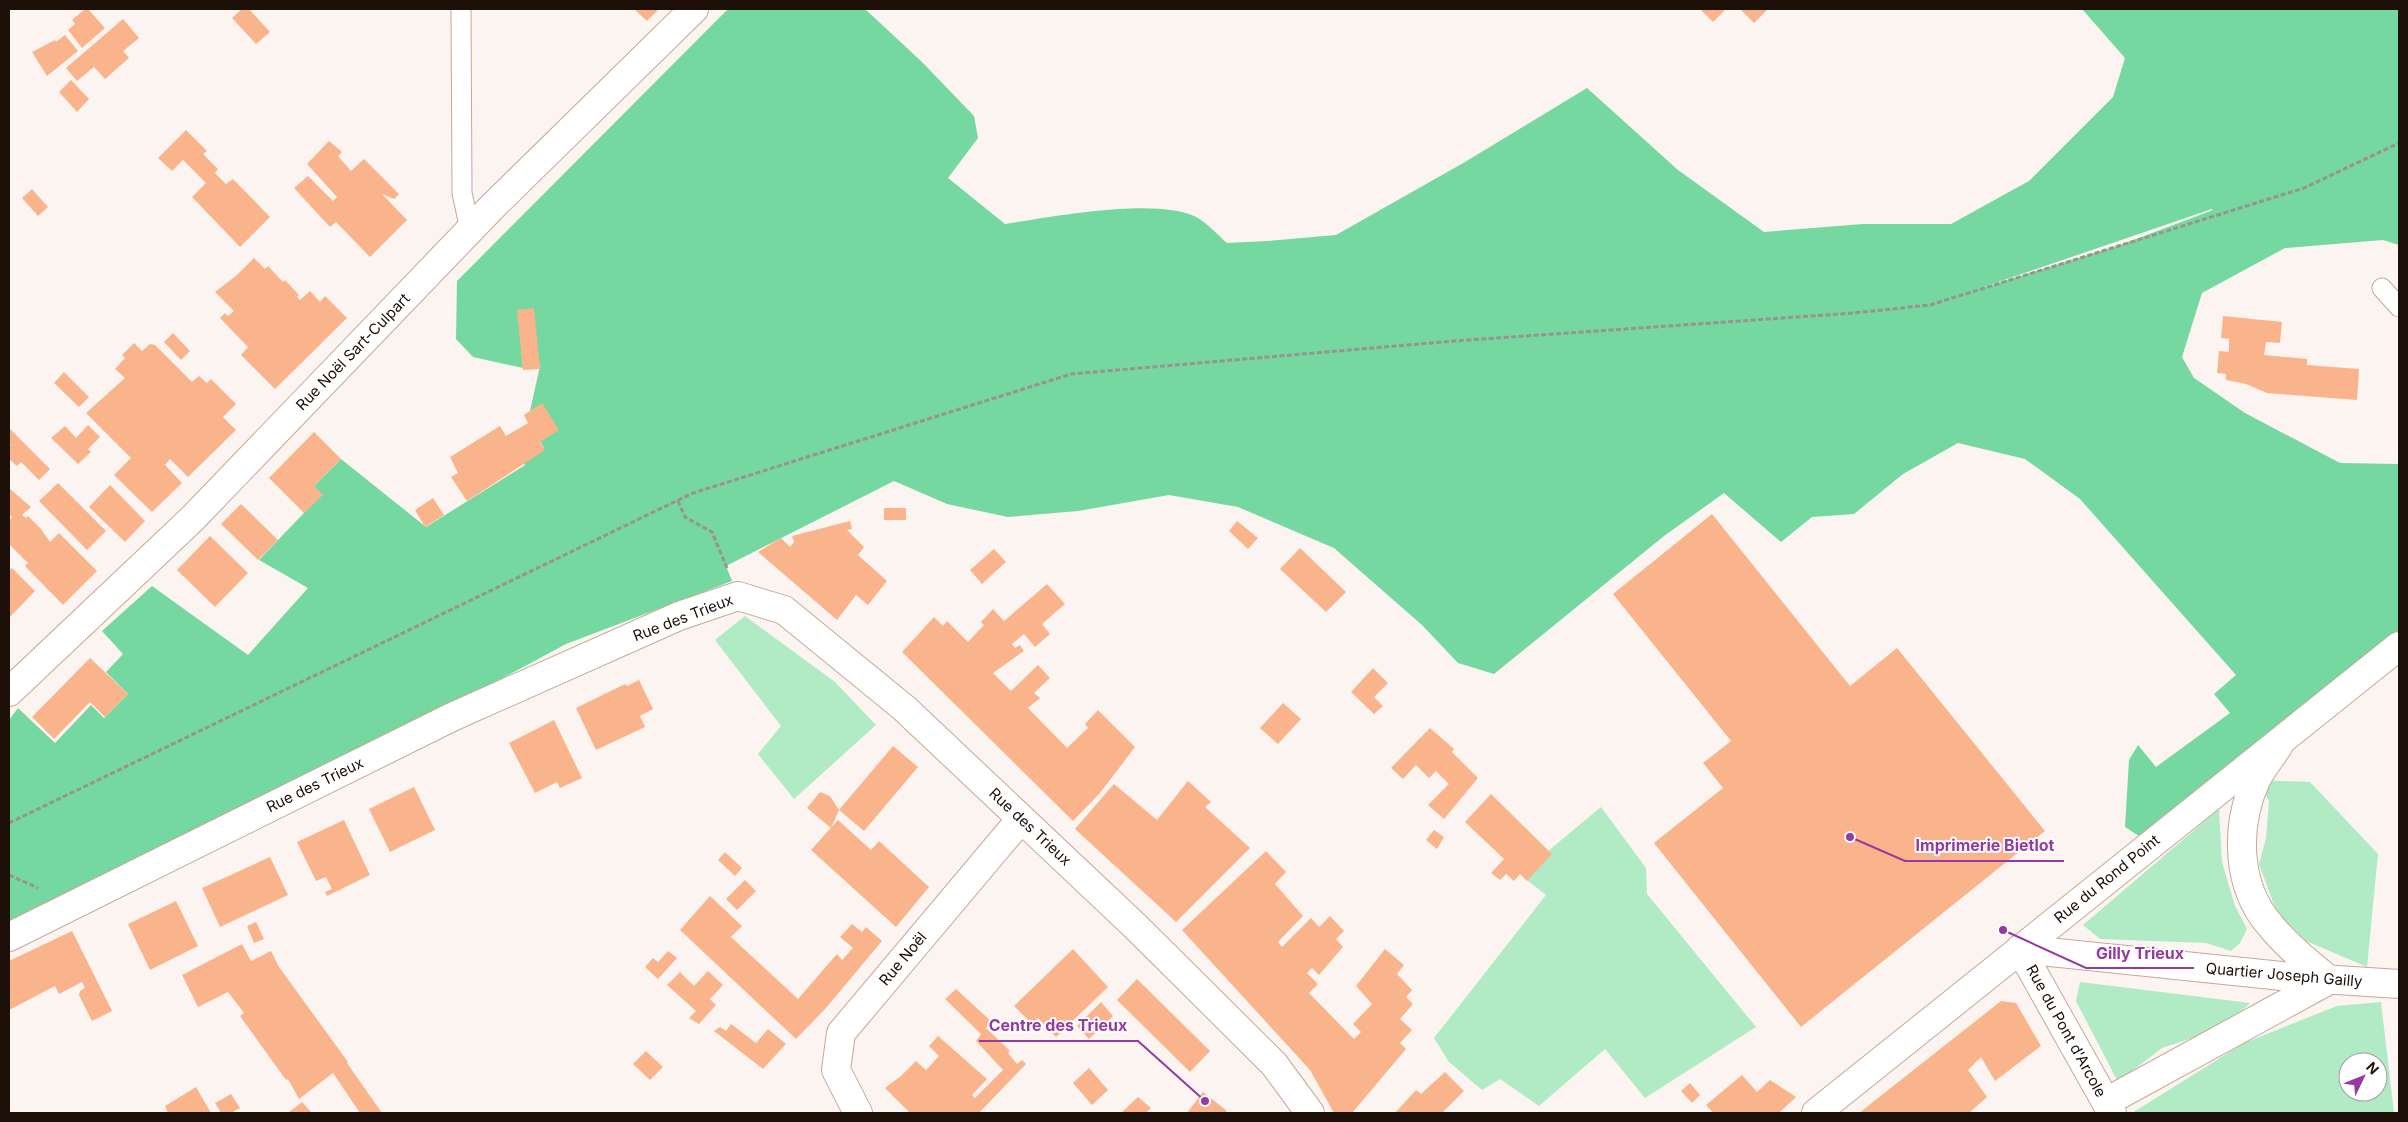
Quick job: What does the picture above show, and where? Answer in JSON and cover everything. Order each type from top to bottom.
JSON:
[{"type":"street","name":"Rue Noël Sart-Culpart","points":[[9,692],[193,518],[470,230],[694,9]]},
{"type":"street","name":"Rue des Trieux","points":[[9,937],[452,717],[679,616],[738,596],[784,610],[904,708],[1134,925],[1274,1064],[1310,1113]]},
{"type":"street","name":"Rue du Rond Point","points":[[1816,1113],[2399,646]]},
{"type":"street","points":[[2109,1108],[2329,980],[2298,954],[2269,924],[2251,895],[2242,859],[2243,818],[2256,780],[2284,738]]},
{"type":"street","name":"Rue Noël","points":[[858,1113],[836,1070],[841,1033],[1021,819]]},
{"type":"street","name":"Quartier Joseph Gailly","points":[[2020,949],[2329,980],[2399,984]]},
{"type":"street","name":"Rue du Pont d'Arcole","points":[[2020,949],[2109,1108]]},
{"type":"lane","points":[[461,9],[462,193],[470,230]]},
{"type":"lane","points":[[2382,288],[2399,307]]},
{"type":"path","points":[[9,823],[693,493],[1071,374],[1454,341],[1854,313],[1930,305],[2304,188],[2399,143]]},
{"type":"path","points":[[678,501],[685,517],[712,532],[738,596]]},
{"type":"path","points":[[9,875],[42,889]]},
{"type":"green space","points":[[728,9],[865,9],[922,62],[974,116],[978,138],[948,178],[1005,224],[1104,210],[1158,209],[1181,212],[1198,218],[1227,243],[1336,235],[1465,162],[1587,88],[1678,170],[1764,232],[1863,224],[1951,224],[2029,181],[2113,97],[2125,58],[2082,9],[2399,9],[2399,245],[2383,240],[2285,248],[2202,293],[2182,357],[2194,378],[2245,413],[2340,463],[2399,464],[2399,632],[2139,836],[2125,827],[2129,760],[2138,745],[2156,767],[2230,713],[2214,694],[2236,675],[2080,499],[2025,459],[1958,443],[1903,474],[1854,514],[1812,517],[1781,542],[1724,493],[1664,536],[1494,674],[1458,663],[1422,625],[1334,548],[1238,507],[1169,495],[1078,511],[1008,517],[947,504],[894,481],[726,566],[732,581],[566,644],[147,869],[9,930],[9,720],[18,708],[55,743],[91,705],[104,718],[128,694],[106,672],[123,654],[102,631],[152,586],[248,655],[308,588],[259,560],[321,495],[314,486],[341,459],[426,527],[525,465],[522,461],[544,448],[528,420],[540,366],[518,314],[523,368],[473,357],[456,339],[457,281]],"holes":[[[2213,210],[2120,245],[1975,290]]]},
{"type":"green space","points":[[745,616],[835,682],[876,725],[794,799],[758,754],[781,726],[715,640]]},
{"type":"green space","points":[[2256,780],[2310,782],[2378,854],[2367,967],[2306,941],[2277,913],[2259,864],[2266,838],[2269,801]]},
{"type":"green space","points":[[1601,807],[1646,868],[1647,894],[1756,1027],[1645,1098],[1605,1049],[1539,1106],[1500,1079],[1482,1090],[1449,1062],[1434,1038],[1546,895],[1523,877],[1547,852]]},
{"type":"green space","points":[[2219,809],[2222,862],[2235,906],[2247,929],[2240,943],[2231,951],[2206,943],[2100,939],[2083,925]]},
{"type":"green space","points":[[2080,982],[2250,1003],[2223,1028],[2162,1048],[2118,1082],[2076,1001]]},
{"type":"green space","points":[[2381,1002],[2387,1052],[2338,1052],[2338,1102],[2388,1102],[2388,1062],[2394,1113],[2132,1113],[2244,1043],[2337,1006]]},
{"type":"building","points":[[85,9],[88,9],[105,28],[82,48],[68,30],[75,24],[72,20]]},
{"type":"building","points":[[242,9],[249,9],[270,32],[256,44],[232,18]]},
{"type":"building","points":[[634,9],[659,9],[647,21]]},
{"type":"building","points":[[1700,9],[1726,9],[1713,22]]},
{"type":"building","points":[[1740,9],[1768,9],[1754,23]]},
{"type":"building","points":[[123,19],[139,38],[123,51],[129,58],[105,79],[94,67],[77,81],[66,68]]},
{"type":"building","points":[[65,35],[78,51],[47,76],[32,52],[55,40],[56,42]]},
{"type":"building","points":[[71,80],[89,99],[77,112],[59,92]]},
{"type":"building","points":[[186,130],[207,151],[203,154],[218,169],[215,173],[226,184],[233,179],[270,217],[240,247],[192,197],[206,183],[183,160],[172,171],[158,158]]},
{"type":"building","points":[[329,141],[342,152],[338,156],[351,171],[364,159],[399,194],[394,199],[382,194],[407,220],[370,257],[336,222],[330,227],[294,188],[308,176],[333,201],[337,197],[307,164]]},
{"type":"building","points":[[32,189],[48,207],[38,216],[22,198]]},
{"type":"building","points":[[254,258],[265,269],[268,266],[283,282],[285,280],[299,295],[297,297],[300,300],[310,291],[320,302],[325,296],[347,318],[275,389],[241,355],[248,347],[220,318],[225,313],[228,316],[234,311],[215,292],[237,275]]},
{"type":"building","points":[[534,308],[540,369],[523,370],[517,310]]},
{"type":"building","points":[[2223,316],[2282,322],[2280,343],[2266,342],[2264,355],[2307,359],[2307,365],[2359,369],[2357,400],[2267,393],[2246,384],[2226,380],[2226,374],[2217,373],[2219,351],[2229,352],[2229,339],[2221,338]]},
{"type":"building","points":[[173,333],[190,351],[181,360],[164,342]]},
{"type":"building","points":[[134,343],[142,351],[150,344],[155,345],[192,382],[199,376],[207,383],[211,379],[236,404],[223,417],[236,430],[188,477],[170,459],[165,465],[182,483],[152,512],[114,475],[131,458],[86,413],[125,378],[115,369],[125,358],[122,355]]},
{"type":"building","points":[[64,372],[89,397],[79,407],[54,383]]},
{"type":"building","points":[[542,403],[559,430],[540,442],[545,450],[467,501],[451,477],[458,473],[450,457],[500,426],[506,436],[528,423],[524,415]]},
{"type":"building","points":[[88,425],[100,437],[88,449],[91,452],[78,464],[51,438],[65,426],[76,438]]},
{"type":"building","points":[[10,429],[50,469],[39,480],[21,462],[17,466],[9,459],[9,448],[11,445],[9,443]]},
{"type":"building","points":[[314,432],[341,459],[314,486],[323,495],[304,513],[269,478]]},
{"type":"building","points":[[58,483],[106,531],[87,550],[39,501]]},
{"type":"building","points":[[110,485],[145,521],[125,542],[89,507]]},
{"type":"building","points":[[10,489],[31,507],[22,515],[26,518],[28,516],[41,529],[50,542],[59,533],[97,571],[63,605],[25,566],[28,563],[9,544],[9,521],[12,517],[9,514]]},
{"type":"building","points":[[433,498],[444,515],[425,527],[415,510]]},
{"type":"building","points":[[241,504],[278,540],[258,560],[221,524]]},
{"type":"building","points":[[884,508],[906,508],[906,520],[884,520]]},
{"type":"building","points":[[1712,514],[1850,686],[1897,648],[2045,831],[1801,1027],[1654,843],[1723,788],[1703,763],[1731,741],[1613,594]]},
{"type":"building","points":[[850,521],[852,529],[847,530],[864,547],[858,555],[887,581],[868,605],[856,595],[837,620],[758,552],[781,538],[790,547],[794,542],[792,536]]},
{"type":"building","points":[[1237,521],[1258,538],[1248,549],[1229,531]]},
{"type":"building","points":[[210,536],[248,573],[215,607],[177,570]]},
{"type":"building","points":[[1300,548],[1346,592],[1326,612],[1280,569]]},
{"type":"building","points":[[994,549],[1006,562],[982,584],[970,570]]},
{"type":"building","points":[[12,568],[35,591],[9,618],[9,571]]},
{"type":"building","points":[[1047,584],[1065,604],[1042,624],[1050,634],[1035,647],[1024,634],[1012,644],[1015,648],[1020,645],[1024,651],[993,673],[1011,691],[1038,665],[1050,678],[1034,693],[1040,698],[1028,708],[1067,748],[1088,728],[1085,724],[1098,710],[1135,747],[1100,793],[1073,821],[902,652],[934,617],[943,626],[947,621],[968,642],[984,625],[981,622],[993,609],[1004,621]]},
{"type":"building","points":[[90,658],[128,694],[105,717],[90,702],[54,739],[32,717]]},
{"type":"building","points":[[1373,668],[1388,683],[1374,697],[1383,706],[1374,714],[1351,692]]},
{"type":"building","points":[[639,680],[653,709],[640,716],[645,727],[596,750],[576,708],[625,684],[627,686]]},
{"type":"building","points":[[1283,703],[1301,719],[1278,744],[1260,728]]},
{"type":"building","points":[[554,720],[582,778],[560,788],[557,782],[535,793],[509,743]]},
{"type":"building","points":[[1430,728],[1454,749],[1452,752],[1478,778],[1444,819],[1428,805],[1449,784],[1436,771],[1429,778],[1416,765],[1403,779],[1391,768]]},
{"type":"building","points":[[893,746],[918,767],[864,831],[839,810]]},
{"type":"building","points":[[1188,781],[1211,802],[1205,807],[1250,848],[1176,922],[1075,829],[1114,784],[1157,820]]},
{"type":"building","points":[[414,787],[435,830],[390,852],[369,809]]},
{"type":"building","points":[[820,792],[830,796],[839,810],[831,828],[807,808]]},
{"type":"building","points":[[1491,794],[1552,854],[1527,881],[1520,874],[1514,881],[1506,874],[1500,880],[1491,873],[1504,859],[1465,822]]},
{"type":"building","points":[[344,820],[370,875],[327,896],[325,892],[332,889],[326,877],[316,881],[297,842]]},
{"type":"building","points":[[838,820],[871,850],[879,841],[929,887],[896,927],[811,850]]},
{"type":"building","points":[[1434,830],[1444,837],[1437,849],[1426,840]]},
{"type":"building","points":[[1266,851],[1286,872],[1275,884],[1303,916],[1278,942],[1282,947],[1311,918],[1319,927],[1330,916],[1344,931],[1336,939],[1343,947],[1319,975],[1312,968],[1307,973],[1318,984],[1309,993],[1354,1039],[1361,1032],[1353,1024],[1372,1004],[1356,986],[1385,949],[1404,965],[1397,974],[1412,990],[1406,997],[1413,1004],[1400,1019],[1412,1030],[1400,1043],[1406,1049],[1352,1113],[1334,1113],[1310,1070],[1182,930]]},
{"type":"building","points":[[725,852],[742,868],[735,876],[718,860]]},
{"type":"building","points":[[270,857],[288,895],[220,927],[202,888]]},
{"type":"building","points":[[745,880],[756,891],[737,910],[726,899]]},
{"type":"building","points":[[710,896],[742,926],[731,937],[798,999],[837,954],[842,960],[853,948],[840,937],[852,924],[862,932],[866,927],[882,941],[826,1008],[796,1039],[680,930]]},
{"type":"building","points":[[176,901],[198,946],[150,970],[128,924]]},
{"type":"building","points":[[256,922],[264,939],[254,943],[247,926]]},
{"type":"building","points":[[72,931],[112,1011],[92,1021],[79,995],[80,991],[85,988],[82,982],[59,994],[55,986],[9,1010],[9,961]]},
{"type":"building","points":[[242,944],[251,961],[271,951],[279,967],[348,1062],[382,1113],[360,1113],[333,1073],[299,1099],[288,1079],[286,1080],[240,1016],[244,1013],[228,992],[198,1007],[182,975]]},
{"type":"building","points":[[1073,949],[1108,987],[1056,1037],[1038,1018],[1032,1024],[1014,1006]]},
{"type":"building","points":[[668,951],[677,958],[658,979],[645,967],[653,958],[658,962]]},
{"type":"building","points":[[708,971],[723,985],[710,999],[716,1005],[699,1024],[689,1018],[696,1011],[667,985],[680,972],[694,986]]},
{"type":"building","points":[[1137,979],[1210,1051],[1190,1072],[1117,1000]]},
{"type":"building","points":[[956,989],[992,1022],[986,1028],[1010,1051],[1008,1053],[1017,1064],[1022,1060],[1026,1064],[979,1113],[910,1113],[885,1088],[916,1061],[926,1070],[939,1056],[929,1046],[938,1036],[987,1079],[972,1095],[975,1098],[1003,1070],[976,1041],[981,1034],[945,999]]},
{"type":"building","points":[[2001,1001],[2016,1003],[2041,1046],[1995,1081],[1981,1057],[1968,1070],[1987,1097],[1969,1113],[1859,1113]]},
{"type":"building","points":[[1101,1002],[1113,1016],[1089,1039],[1077,1026]]},
{"type":"building","points":[[731,1024],[756,1043],[768,1029],[786,1044],[763,1069],[714,1031],[720,1027],[726,1031]]},
{"type":"building","points":[[646,1051],[663,1067],[650,1080],[633,1064]]},
{"type":"building","points":[[1089,1068],[1108,1090],[1092,1105],[1073,1083]]},
{"type":"building","points":[[1445,1072],[1464,1091],[1442,1113],[1395,1113],[1416,1090],[1421,1094]]},
{"type":"building","points":[[1742,1075],[1757,1092],[1770,1080],[1796,1097],[1779,1113],[1713,1113],[1706,1105]]},
{"type":"building","points":[[1690,1083],[1700,1095],[1692,1103],[1681,1091]]},
{"type":"building","points":[[196,1087],[211,1113],[168,1113],[165,1106]]},
{"type":"building","points":[[1203,1092],[1227,1111],[1225,1113],[1187,1113]]},
{"type":"building","points":[[231,1094],[240,1108],[231,1113],[221,1113],[215,1103]]},
{"type":"building","points":[[1138,1097],[1151,1108],[1146,1113],[1121,1113]]},
{"type":"building","points":[[302,1102],[312,1113],[289,1112]]},
{"type":"place","name":"Imprimerie Bietlot","points":[[1850,837]]},
{"type":"place","name":"Gilly Trieux","points":[[2003,930]]},
{"type":"place","name":"Centre des Trieux","points":[[1205,1101]]}]
